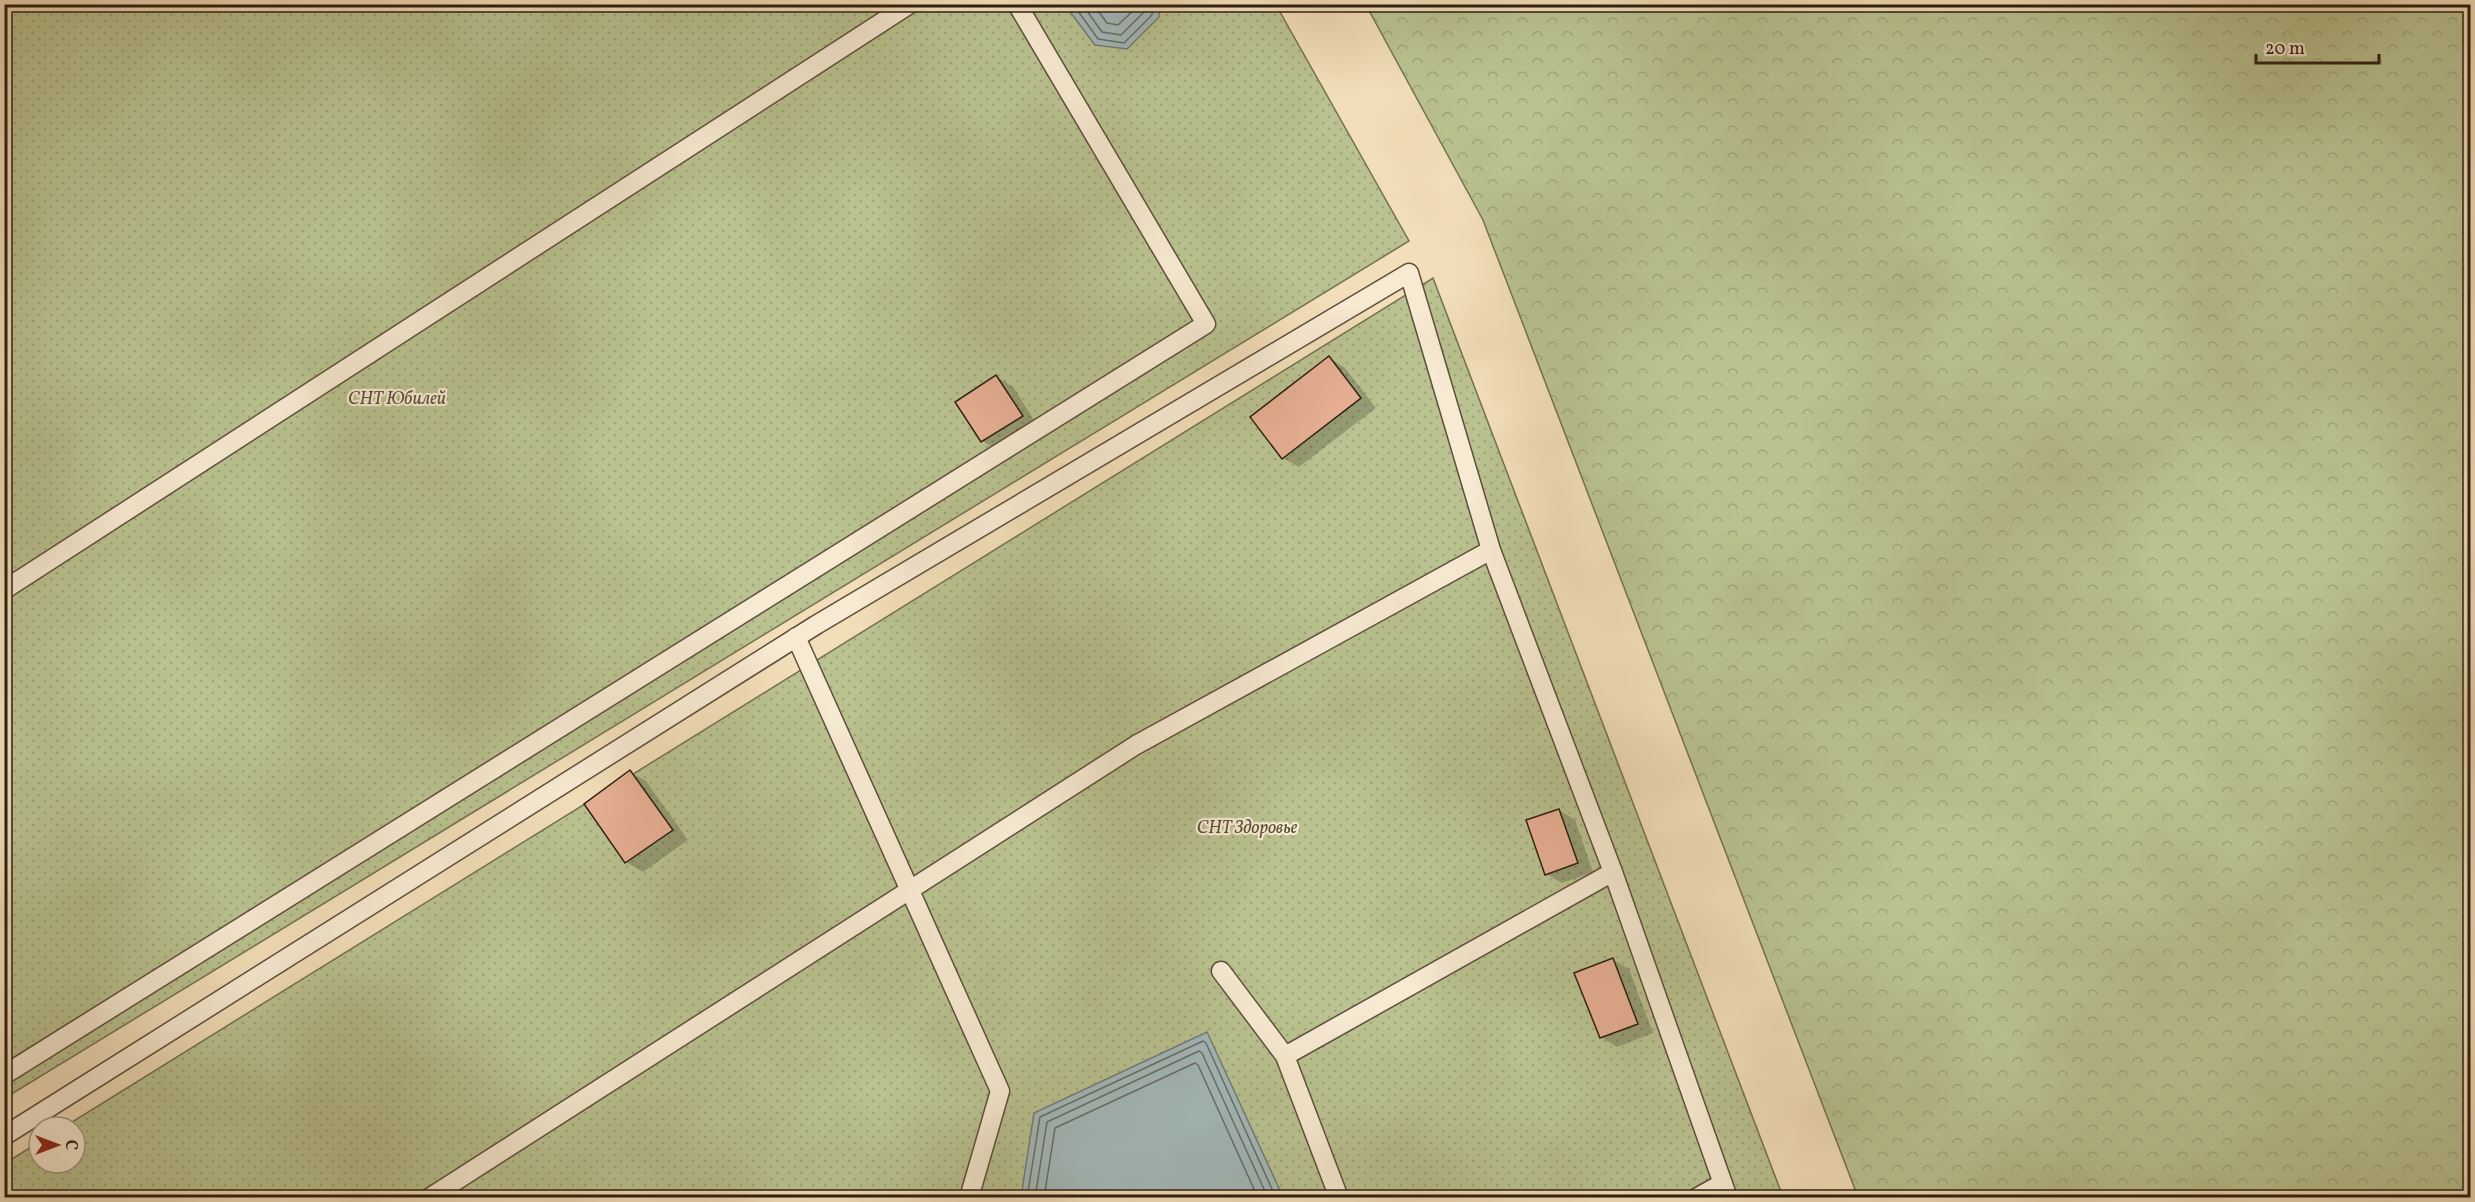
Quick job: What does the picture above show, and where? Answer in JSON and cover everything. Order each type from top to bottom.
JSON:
[{"type":"lane","points":[[4,590],[910,4]]},
{"type":"lane","points":[[4,1075],[1206,324],[1017,4]]},
{"type":"lane","points":[[4,1136],[796,637],[1409,273],[1491,550],[1613,873],[1726,1190],[1696,1197]]},
{"type":"lane","points":[[429,1197],[1136,745],[1491,550]]},
{"type":"lane","points":[[796,637],[1000,1092],[969,1197]]},
{"type":"lane","points":[[1285,1056],[1613,873]]},
{"type":"lane","points":[[1221,972],[1285,1056],[1339,1197]]},
{"type":"green space","name":"СНТ Юбилей","points":[[5,5],[1276,5],[1409,241],[5,1098]]},
{"type":"green space","points":[[1366,5],[2470,5],[2470,1197],[1858,1197],[1483,220]]},
{"type":"green space","name":"СНТ Здоровье","points":[[1433,278],[1783,1197],[5,1198],[4,1164],[27,1150],[27,1175],[87,1175],[87,1115],[83,1115]]},
{"type":"water","points":[[1065,5],[1159,5],[1159,17],[1127,49],[1095,45]]},
{"type":"water","points":[[1207,1032],[1283,1197],[1021,1197],[1034,1113]]},
{"type":"building","points":[[1329,356],[1361,398],[1282,459],[1250,417]]},
{"type":"building","points":[[996,375],[1023,416],[981,442],[955,402]]},
{"type":"building","points":[[630,770],[673,830],[625,863],[584,804]]},
{"type":"building","points":[[1559,809],[1578,863],[1545,875],[1526,820]]},
{"type":"building","points":[[1613,958],[1638,1024],[1600,1038],[1574,973]]}]
